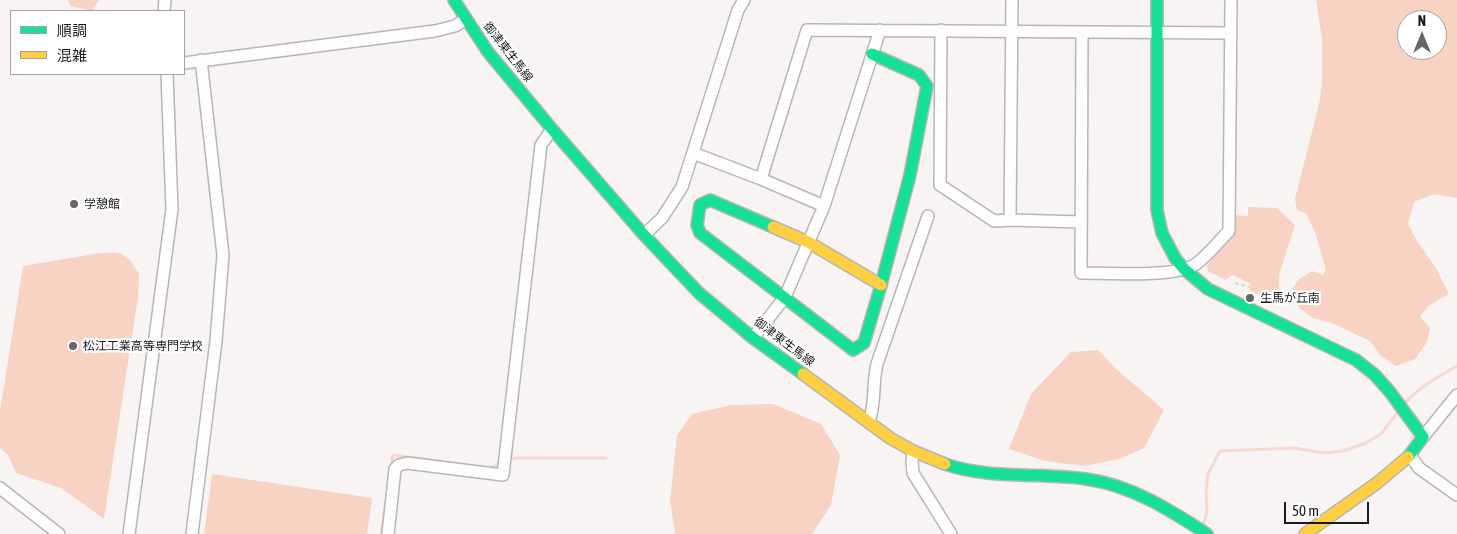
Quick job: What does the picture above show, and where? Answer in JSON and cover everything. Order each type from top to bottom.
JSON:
[{"type":"street","name":"御津東生馬線","points":[[454,0],[488,52],[552,129],[644,235],[699,293],[753,338],[890,438],[913,451],[949,465],[982,472],[1087,479],[1126,489],[1170,510],[1207,534]]},
{"type":"street","points":[[644,235],[662,218],[682,187],[738,10],[744,0]]},
{"type":"street","points":[[1010,220],[1012,0]]},
{"type":"street","points":[[1157,0],[1157,210],[1162,233],[1175,258],[1184,269],[1208,289],[1356,360],[1375,375],[1390,392],[1423,437]]},
{"type":"street","points":[[1082,32],[1081,273],[1166,272],[1184,269],[1196,264],[1228,231],[1232,0]]},
{"type":"street","points":[[185,63],[436,31],[455,26],[466,19]]},
{"type":"street","points":[[761,179],[807,30],[1231,34]]},
{"type":"street","points":[[753,338],[785,297],[824,206],[880,30]]},
{"type":"street","points":[[941,30],[940,185],[994,221],[1081,222]]},
{"type":"street","points":[[872,54],[919,75],[927,86],[910,174],[881,285],[864,343],[853,350],[700,233],[697,225],[700,205],[710,200],[808,242],[881,285]]},
{"type":"street","points":[[192,534],[216,341],[224,255],[201,60]]},
{"type":"street","points":[[129,534],[172,209],[167,75]]},
{"type":"street","points":[[388,534],[398,465],[407,463],[502,476],[541,144],[552,129]]},
{"type":"street","points":[[693,153],[824,206]]},
{"type":"street","points":[[869,422],[874,402],[873,387],[877,364],[928,216]]},
{"type":"street","points":[[1305,534],[1377,483],[1410,455],[1457,395]]},
{"type":"street","points":[[913,451],[913,473],[951,534]]},
{"type":"street","points":[[1410,455],[1419,468],[1457,495]]},
{"type":"street","points":[[0,488],[59,534]]},
{"type":"path","points":[[1235,283],[1250,287]]},
{"type":"shaded area","points":[[68,0],[99,0],[93,10],[71,6]]},
{"type":"shaded area","points":[[1316,0],[1457,0],[1457,198],[1434,194],[1414,202],[1408,224],[1417,241],[1436,268],[1449,294],[1428,306],[1420,317],[1430,328],[1427,342],[1415,359],[1396,366],[1381,356],[1370,341],[1332,323],[1313,318],[1299,308],[1292,290],[1298,280],[1312,271],[1323,275],[1326,270],[1316,235],[1306,213],[1297,210],[1295,199],[1320,100],[1322,39]]},
{"type":"shaded area","points":[[1248,207],[1277,208],[1295,225],[1279,275],[1279,303],[1250,291],[1251,284],[1233,275],[1225,280],[1208,271],[1207,266],[1233,236],[1233,215],[1248,216]]},
{"type":"shaded area","points":[[100,253],[120,253],[130,260],[139,274],[138,297],[104,519],[61,488],[16,473],[8,455],[0,448],[0,412],[23,266]]},
{"type":"shaded area","points":[[1098,350],[1115,368],[1164,410],[1144,448],[1119,459],[1084,466],[1045,461],[1009,449],[1031,394],[1071,352]]},
{"type":"shaded area","points":[[773,404],[821,424],[840,455],[831,505],[812,534],[675,534],[670,500],[677,435],[692,414],[731,405]]},
{"type":"shaded area","points":[[212,474],[372,498],[367,534],[204,534]]},
{"type":"waterway","points":[[1405,403],[1423,387],[1457,366]]},
{"type":"waterway","points":[[1203,525],[1207,512],[1206,492],[1208,474],[1220,451],[1294,448],[1325,453],[1343,451],[1366,443],[1381,434],[1398,412]]},
{"type":"waterway","points":[[391,468],[393,455],[452,463]]},
{"type":"waterway","points":[[507,461],[515,458],[606,458]]},
{"type":"waterway","points":[[486,468],[501,464]]},
{"type":"waterway","points":[[381,534],[386,501]]},
{"type":"traffic: fast","points":[[454,0],[488,52],[644,235],[699,293],[753,338],[803,374]]},
{"type":"traffic: fast","points":[[1157,0],[1157,210],[1162,233],[1175,258],[1184,269],[1208,289],[1356,360],[1375,375],[1423,437],[1408,457]]},
{"type":"traffic: fast","points":[[773,227],[710,200],[700,205],[697,225],[700,233],[853,350],[864,343],[910,175],[927,86],[919,75],[872,54]]},
{"type":"traffic: fast","points":[[945,464],[978,472],[1069,477],[1103,482],[1150,500],[1207,534]]},
{"type":"traffic: slow","points":[[773,227],[808,242],[881,285]]},
{"type":"traffic: slow","points":[[803,374],[890,438],[913,451],[945,464]]},
{"type":"traffic: slow","points":[[1305,534],[1377,483],[1408,457]]},
{"type":"place","name":"学憩館","points":[[74,204]]},
{"type":"place","name":"生馬が丘南","points":[[1250,298]]},
{"type":"place","name":"松江工業高等専門学校","points":[[73,346]]}]
